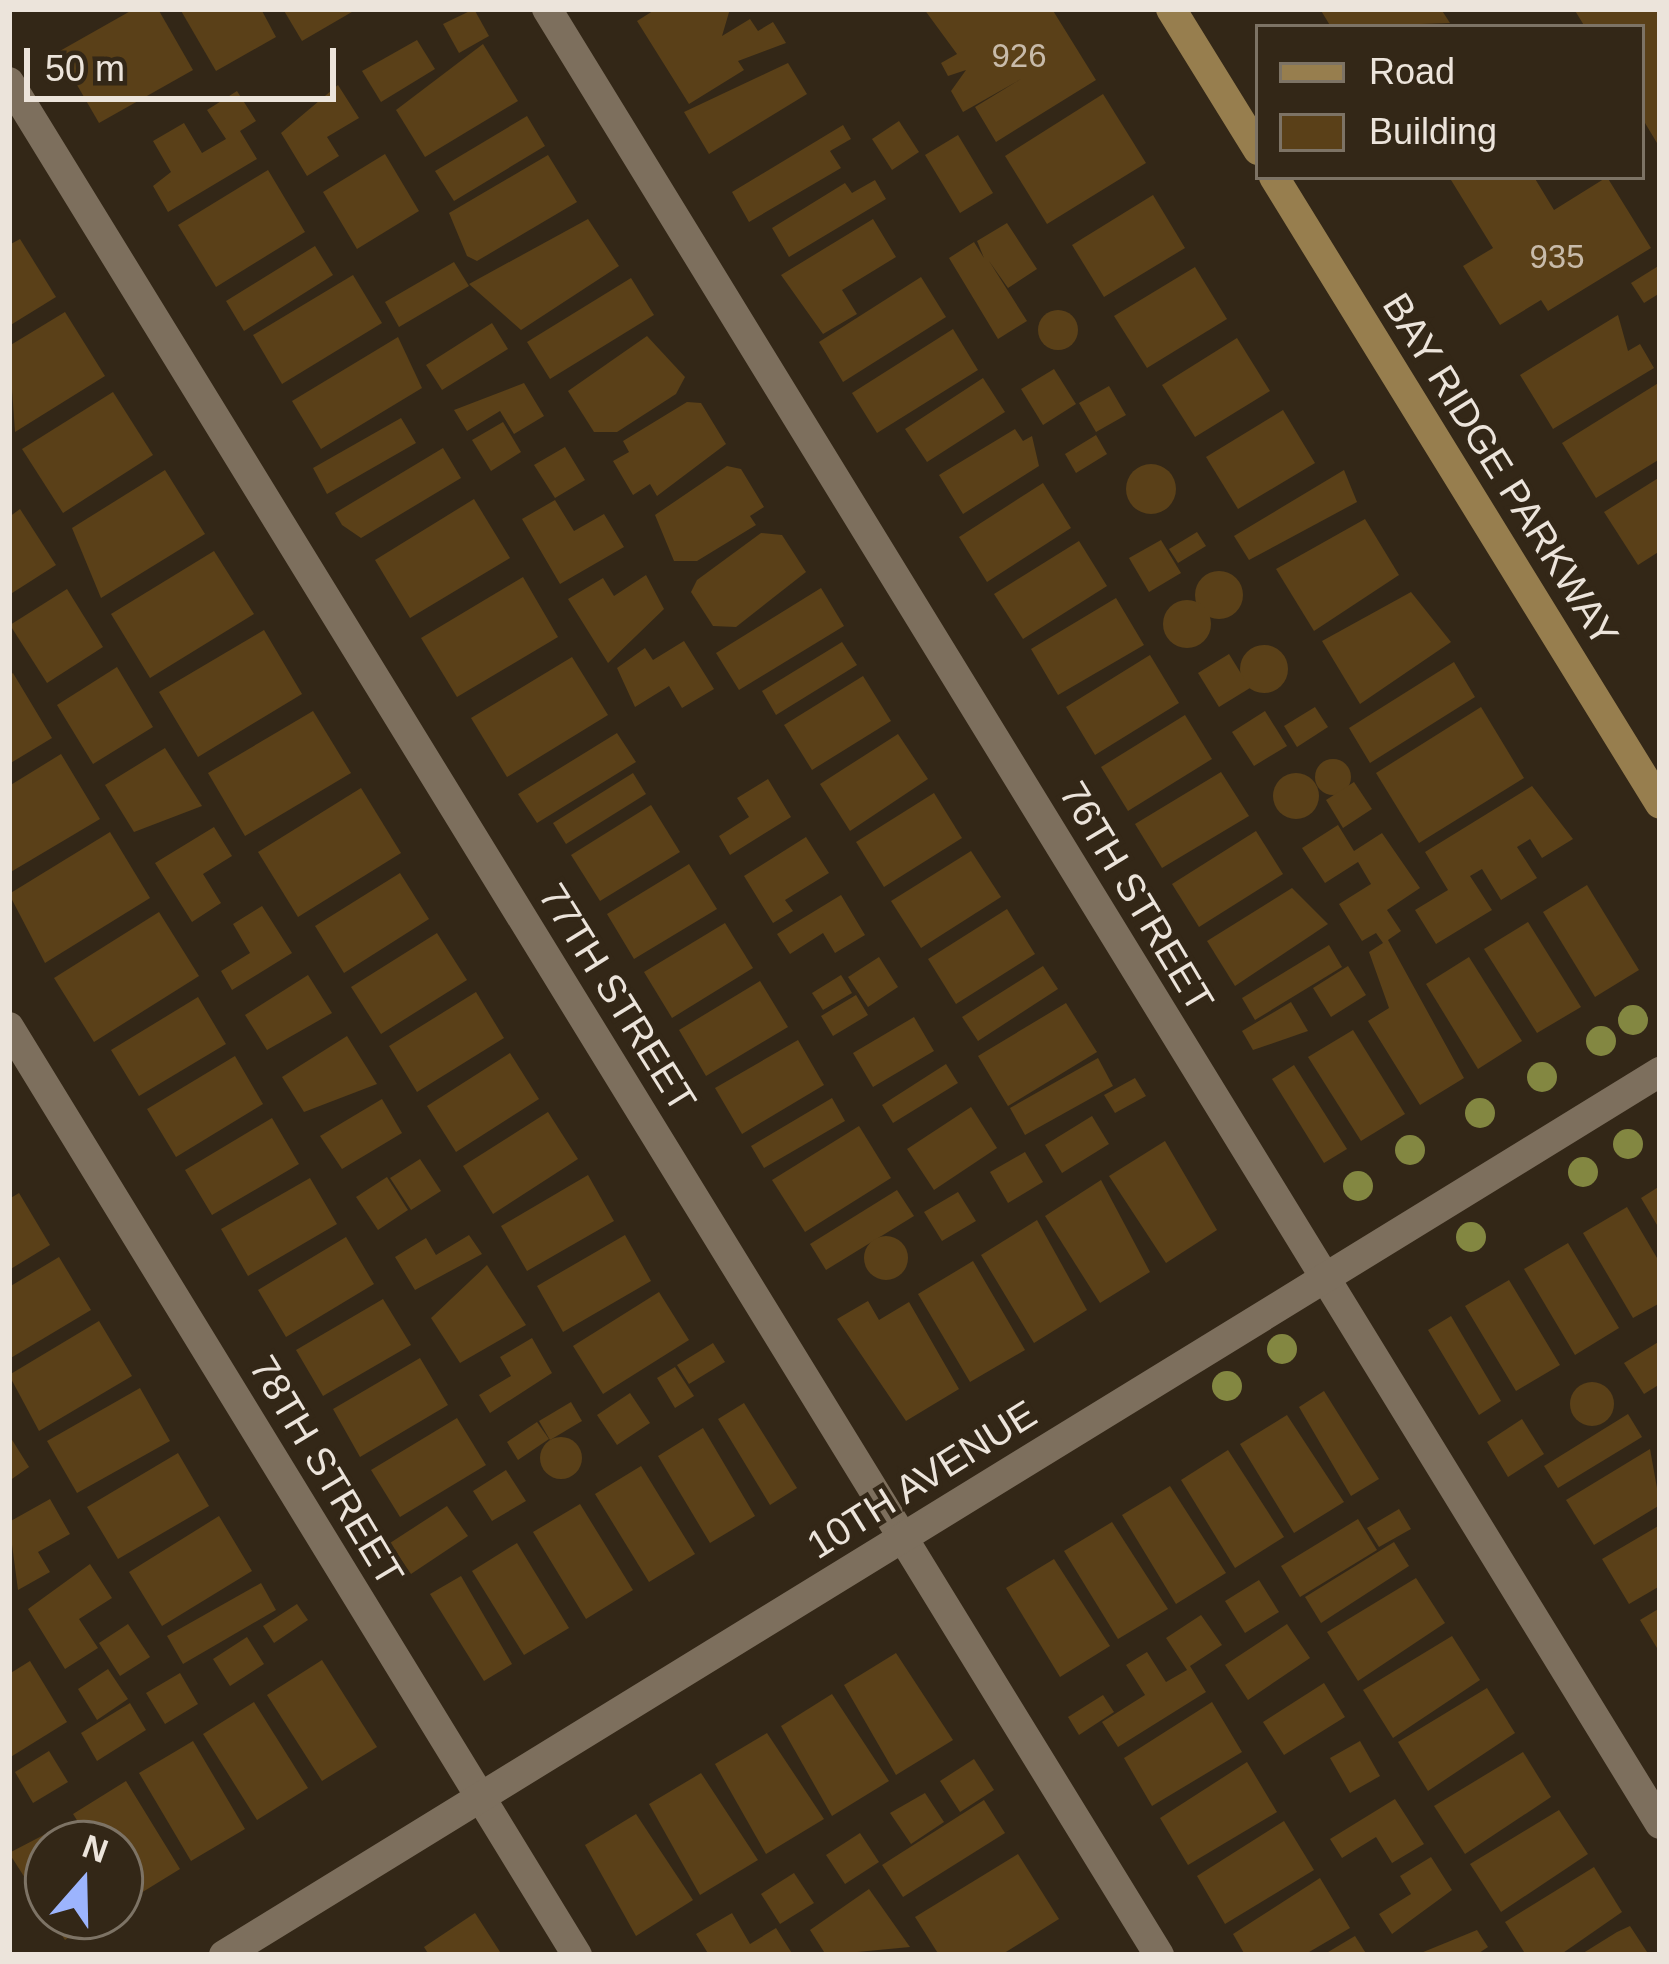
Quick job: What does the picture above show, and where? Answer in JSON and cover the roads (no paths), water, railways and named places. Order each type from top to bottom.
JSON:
[{"type":"main road","points":[[1171,9],[1255,145]]},
{"type":"main road","name":"BAY RIDGE PARKWAY","points":[[1276,180],[1660,804]]},
{"type":"street","name":"76TH STREET","points":[[547,9],[1660,1825]]},
{"type":"street","name":"77TH STREET","points":[[9,82],[1159,1955]]},
{"type":"street","name":"78TH STREET","points":[[9,1027],[577,1955]]},
{"type":"street","name":"10TH AVENUE","points":[[224,1955],[1660,1072]]}]
